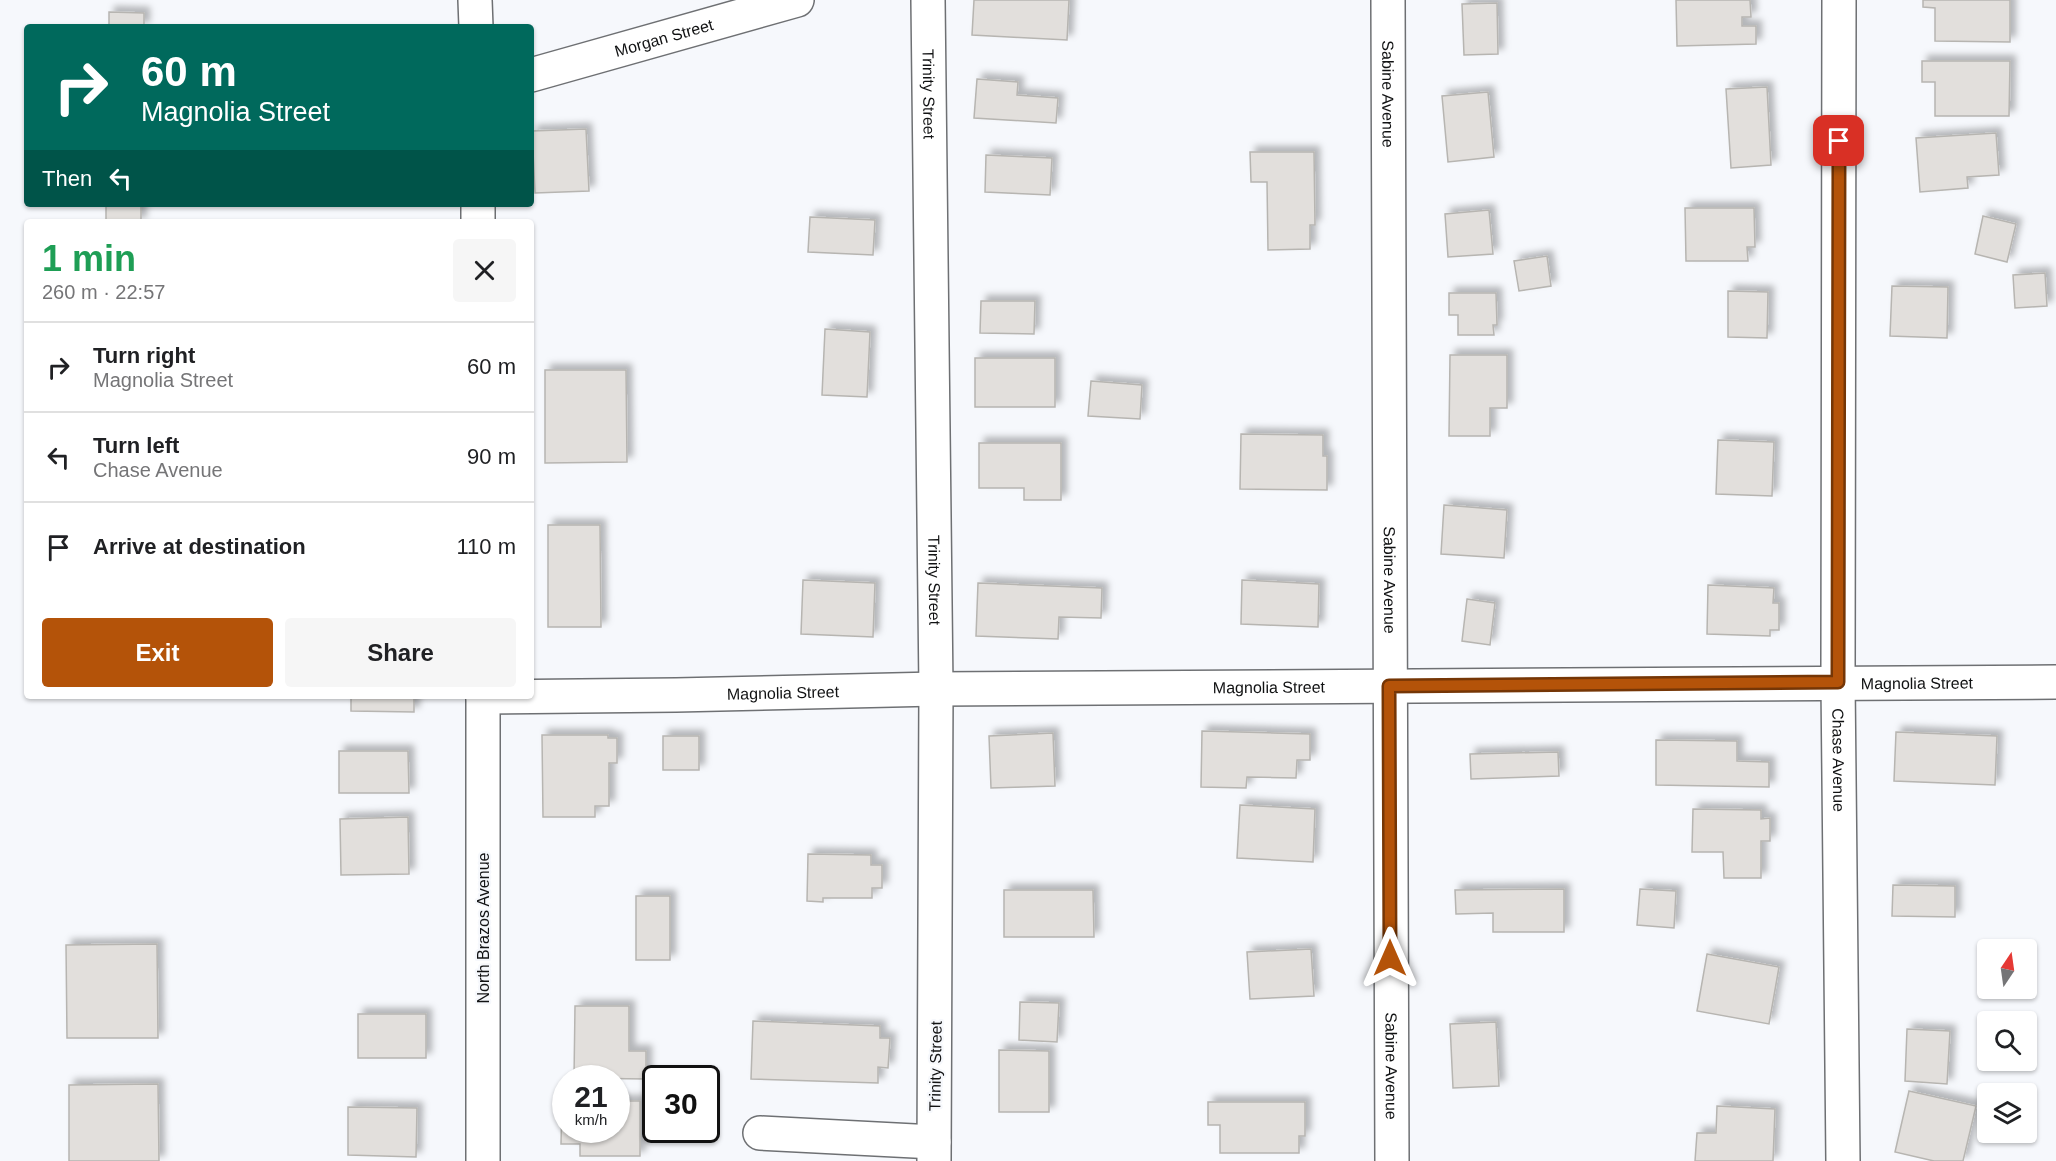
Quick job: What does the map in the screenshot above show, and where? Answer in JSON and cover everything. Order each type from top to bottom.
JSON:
[{"type":"street","points":[[475,0],[476,24]]},
{"type":"street","name":"Morgan Street","points":[[534,74],[797,0]]},
{"type":"street","name":"Trinity Street","points":[[928,0],[936,688],[934,1152]]},
{"type":"street","name":"Sabine Avenue","points":[[1388,0],[1392,1161]]},
{"type":"street","name":"Chase Avenue","points":[[1839,0],[1838,682],[1843,1161]]},
{"type":"street","name":"Magnolia Street","points":[[534,696],[676,695],[936,688],[2056,682]]},
{"type":"street","name":"North Brazos Avenue","points":[[483,699],[483,1161]]},
{"type":"street","points":[[760,1133],[934,1152]]},
{"type":"building","points":[[974,0],[1069,0],[1067,40],[972,35]]},
{"type":"building","points":[[1676,0],[1750,0],[1751,17],[1742,17],[1742,26],[1756,26],[1756,44],[1677,46]]},
{"type":"building","points":[[1923,0],[2010,0],[2010,42],[1935,41],[1935,8],[1923,7]]},
{"type":"building","points":[[1497,3],[1498,54],[1464,55],[1462,4]]},
{"type":"building","points":[[109,12],[144,13],[144,24],[109,24]]},
{"type":"building","points":[[1922,61],[2010,61],[2009,116],[1935,116],[1935,82],[1922,82]]},
{"type":"building","points":[[977,79],[1018,82],[1017,95],[1058,98],[1056,123],[974,118]]},
{"type":"building","points":[[1767,87],[1771,165],[1731,168],[1726,89]]},
{"type":"building","points":[[1488,92],[1494,157],[1448,162],[1442,96]]},
{"type":"building","points":[[586,129],[589,191],[535,193],[534,131]]},
{"type":"building","points":[[1996,133],[1999,175],[1967,177],[1968,188],[1920,192],[1916,138]]},
{"type":"building","points":[[1250,152],[1314,152],[1315,225],[1310,225],[1310,249],[1268,250],[1267,182],[1251,182]]},
{"type":"building","points":[[986,155],[1052,158],[1050,195],[985,192]]},
{"type":"building","points":[[106,207],[141,207],[141,219],[106,219]]},
{"type":"building","points":[[1685,208],[1754,208],[1755,247],[1747,247],[1748,261],[1686,261]]},
{"type":"building","points":[[1489,210],[1493,254],[1448,257],[1445,214]]},
{"type":"building","points":[[1983,216],[2016,224],[2007,262],[1975,254]]},
{"type":"building","points":[[810,217],[875,220],[873,255],[808,252]]},
{"type":"building","points":[[1547,256],[1551,286],[1519,291],[1514,261]]},
{"type":"building","points":[[2045,273],[2047,306],[2015,308],[2013,275]]},
{"type":"building","points":[[1892,286],[1948,287],[1947,338],[1890,336]]},
{"type":"building","points":[[1728,291],[1768,292],[1767,338],[1728,337]]},
{"type":"building","points":[[1449,293],[1496,293],[1497,325],[1493,325],[1494,335],[1458,335],[1458,315],[1449,315]]},
{"type":"building","points":[[981,301],[1035,301],[1034,334],[980,333]]},
{"type":"building","points":[[825,329],[870,332],[867,397],[822,395]]},
{"type":"building","points":[[1450,355],[1507,355],[1507,408],[1490,408],[1490,436],[1449,436]]},
{"type":"building","points":[[975,358],[1055,358],[1055,407],[975,407]]},
{"type":"building","points":[[545,370],[626,370],[627,462],[545,463]]},
{"type":"building","points":[[1091,381],[1142,385],[1140,419],[1088,416]]},
{"type":"building","points":[[1241,434],[1323,435],[1323,456],[1327,456],[1327,490],[1240,489]]},
{"type":"building","points":[[1718,440],[1774,442],[1772,496],[1716,494]]},
{"type":"building","points":[[979,443],[1061,443],[1061,500],[1024,500],[1024,488],[979,488]]},
{"type":"building","points":[[1444,505],[1507,510],[1504,558],[1441,554]]},
{"type":"building","points":[[548,525],[600,525],[601,627],[548,627]]},
{"type":"building","points":[[803,580],[875,583],[873,637],[801,634]]},
{"type":"building","points":[[1242,580],[1319,584],[1318,627],[1241,624]]},
{"type":"building","points":[[978,583],[1102,588],[1101,618],[1059,617],[1058,639],[976,636]]},
{"type":"building","points":[[1708,585],[1774,588],[1773,603],[1779,603],[1779,630],[1770,630],[1770,636],[1707,634]]},
{"type":"building","points":[[1467,599],[1495,603],[1490,645],[1462,641]]},
{"type":"building","points":[[351,699],[414,699],[414,712],[351,711]]},
{"type":"building","points":[[1202,731],[1310,734],[1310,760],[1297,760],[1296,778],[1247,777],[1246,788],[1201,787]]},
{"type":"building","points":[[1896,732],[1997,736],[1995,785],[1894,781]]},
{"type":"building","points":[[1053,733],[1055,786],[991,788],[989,736]]},
{"type":"building","points":[[542,735],[608,735],[608,738],[617,738],[617,763],[609,763],[609,806],[595,806],[595,817],[543,817]]},
{"type":"building","points":[[663,736],[699,736],[699,770],[663,770]]},
{"type":"building","points":[[1656,740],[1737,741],[1737,761],[1769,762],[1769,787],[1656,785]]},
{"type":"building","points":[[339,751],[408,751],[409,793],[339,793]]},
{"type":"building","points":[[1558,752],[1559,776],[1471,779],[1470,754]]},
{"type":"building","points":[[1240,805],[1315,809],[1313,862],[1237,858]]},
{"type":"building","points":[[1693,809],[1761,810],[1761,819],[1770,818],[1770,841],[1761,841],[1761,878],[1724,878],[1723,852],[1692,852]]},
{"type":"building","points":[[408,817],[409,874],[341,875],[340,819]]},
{"type":"building","points":[[808,854],[871,855],[871,865],[882,865],[882,888],[872,888],[872,898],[823,898],[823,902],[807,901]]},
{"type":"building","points":[[1893,885],[1955,886],[1955,917],[1892,916]]},
{"type":"building","points":[[1564,889],[1564,932],[1493,932],[1493,913],[1456,914],[1455,890]]},
{"type":"building","points":[[1640,889],[1676,891],[1674,928],[1637,925]]},
{"type":"building","points":[[1004,890],[1093,890],[1094,937],[1004,937]]},
{"type":"building","points":[[636,896],[670,896],[670,960],[636,960]]},
{"type":"building","points":[[157,944],[158,1038],[67,1038],[66,945]]},
{"type":"building","points":[[1311,949],[1314,996],[1250,999],[1247,952]]},
{"type":"building","points":[[1707,954],[1779,967],[1769,1024],[1697,1011]]},
{"type":"building","points":[[1020,1002],[1059,1003],[1057,1042],[1019,1040]]},
{"type":"building","points":[[575,1006],[629,1006],[629,1051],[646,1051],[646,1065],[642,1065],[642,1079],[630,1079],[630,1065],[574,1065]]},
{"type":"building","points":[[358,1014],[426,1014],[426,1058],[358,1058]]},
{"type":"building","points":[[753,1021],[880,1026],[880,1038],[890,1038],[888,1068],[878,1067],[878,1083],[751,1079]]},
{"type":"building","points":[[1496,1022],[1499,1086],[1453,1088],[1450,1024]]},
{"type":"building","points":[[1907,1029],[1950,1031],[1947,1084],[1905,1081]]},
{"type":"building","points":[[999,1050],[1049,1051],[1049,1112],[999,1112]]},
{"type":"building","points":[[158,1084],[159,1161],[69,1161],[69,1085]]},
{"type":"building","points":[[1909,1091],[1976,1106],[1963,1161],[1934,1161],[1895,1152]]},
{"type":"building","points":[[630,1101],[640,1101],[640,1156],[580,1156],[580,1144],[561,1144],[630,1143]]},
{"type":"building","points":[[1208,1102],[1305,1102],[1305,1136],[1299,1136],[1299,1153],[1220,1153],[1220,1125],[1208,1125]]},
{"type":"building","points":[[1717,1106],[1775,1109],[1773,1161],[1695,1161],[1697,1133],[1716,1133]]},
{"type":"building","points":[[348,1107],[417,1108],[416,1157],[348,1155]]},
{"type":"route","points":[[1390,958],[1389,686],[1838,682],[1839,141]]}]
